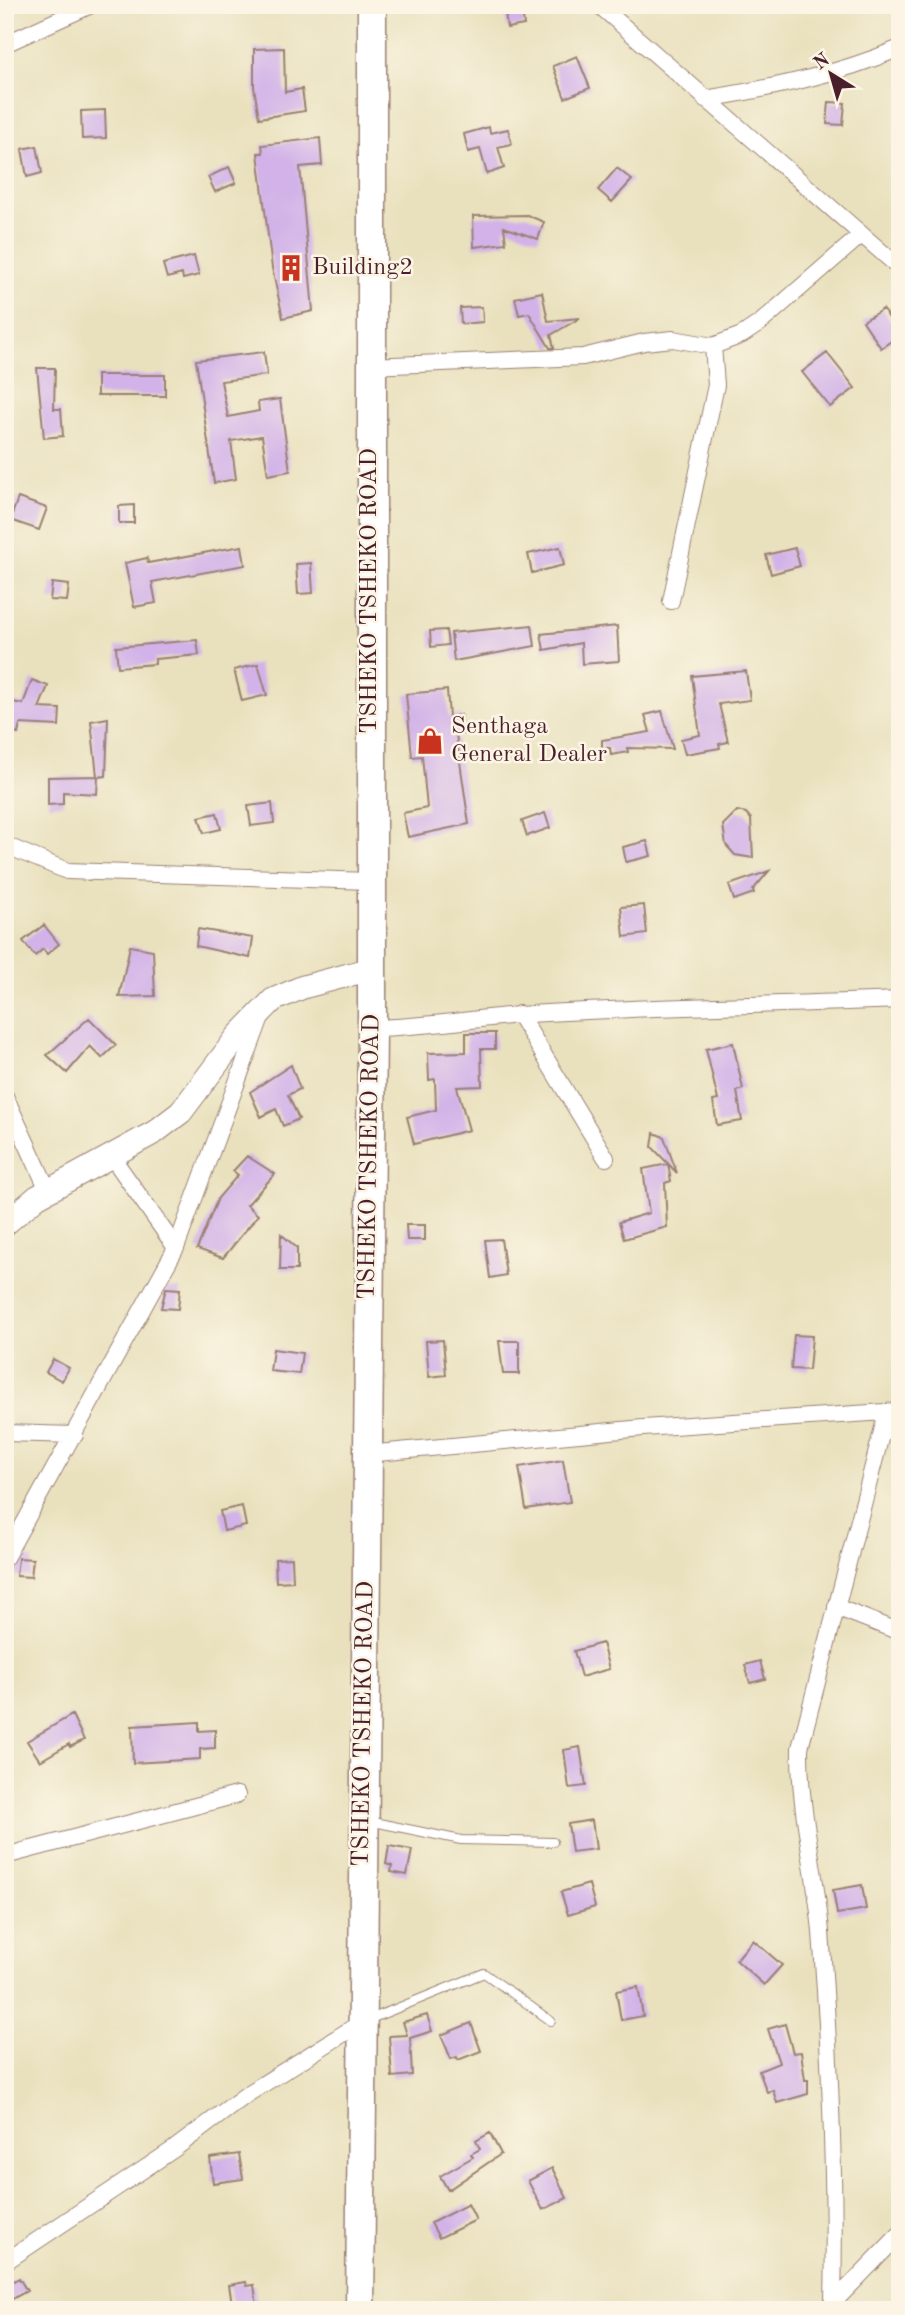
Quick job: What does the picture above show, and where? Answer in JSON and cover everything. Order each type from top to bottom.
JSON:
[{"type":"highway","name":"TSHEKO TSHEKO ROAD","points":[[360,2310],[372,1028],[372,5]]},
{"type":"street","points":[[5,44],[91,5]]},
{"type":"street","points":[[599,5],[860,236],[900,268]]},
{"type":"street","points":[[705,99],[801,82],[863,63],[900,48]]},
{"type":"street","points":[[370,366],[572,358],[673,339],[713,346],[742,335],[761,323],[860,236]]},
{"type":"street","points":[[670,601],[716,385],[713,346]]},
{"type":"street","points":[[5,845],[67,871],[370,881]]},
{"type":"street","points":[[5,1209],[112,1157],[155,1132],[181,1112],[238,1036],[283,994],[371,969]]},
{"type":"street","points":[[372,1028],[423,1027],[519,1014],[660,1006],[900,1000]]},
{"type":"street","points":[[5,1558],[176,1248],[264,1009]]},
{"type":"street","points":[[519,1014],[606,1158]]},
{"type":"street","points":[[5,1096],[42,1193]]},
{"type":"street","points":[[112,1157],[176,1248]]},
{"type":"street","points":[[5,1224],[42,1193]]},
{"type":"street","points":[[367,1454],[643,1428],[893,1412],[806,1718],[799,1778],[821,1930],[835,2233],[830,2306]]},
{"type":"street","points":[[5,1433],[75,1435]]},
{"type":"street","points":[[836,1607],[900,1632]]},
{"type":"street","points":[[5,1856],[237,1795]]},
{"type":"street","points":[[5,2262],[174,2149],[246,2095],[362,2022]]},
{"type":"street","points":[[830,2306],[900,2234]]},
{"type":"lane","points":[[363,1820],[461,1840],[553,1842]]},
{"type":"lane","points":[[362,2022],[484,1973],[551,2021]]},
{"type":"building","points":[[504,5],[521,5],[524,25],[507,28]]},
{"type":"building","points":[[284,48],[285,92],[302,89],[305,111],[259,118],[254,87],[254,49]]},
{"type":"building","points":[[577,56],[590,88],[565,98],[553,66]]},
{"type":"building","points":[[829,102],[845,103],[843,125],[827,124]]},
{"type":"building","points":[[105,110],[106,138],[82,139],[81,111]]},
{"type":"building","points":[[489,127],[490,133],[508,129],[512,144],[498,147],[504,168],[487,174],[480,149],[468,152],[464,134]]},
{"type":"building","points":[[320,138],[322,165],[300,167],[313,311],[283,318],[272,268],[258,153],[263,153],[262,145]]},
{"type":"building","points":[[37,146],[42,173],[27,177],[22,149]]},
{"type":"building","points":[[229,167],[236,183],[215,192],[208,177]]},
{"type":"building","points":[[617,168],[632,180],[612,202],[598,190]]},
{"type":"building","points":[[527,215],[544,222],[538,239],[504,227],[506,243],[474,247],[473,216]]},
{"type":"building","points":[[194,256],[199,275],[183,279],[182,274],[167,278],[163,264]]},
{"type":"building","points":[[542,292],[548,321],[580,318],[551,335],[554,348],[550,348],[529,313],[519,315],[515,298]]},
{"type":"building","points":[[482,307],[483,322],[461,324],[460,308]]},
{"type":"building","points":[[883,309],[900,335],[881,348],[863,321]]},
{"type":"building","points":[[264,352],[267,375],[221,381],[228,417],[259,411],[258,402],[280,399],[290,471],[268,475],[262,436],[231,441],[236,479],[214,483],[196,360]]},
{"type":"building","points":[[827,353],[855,388],[830,407],[802,372]]},
{"type":"building","points":[[37,368],[55,368],[54,409],[61,409],[63,436],[44,438]]},
{"type":"building","points":[[97,375],[165,375],[165,396],[97,396]]},
{"type":"building","points":[[18,498],[47,508],[39,530],[10,520]]},
{"type":"building","points":[[134,505],[134,523],[119,523],[119,506]]},
{"type":"building","points":[[242,546],[245,565],[152,582],[156,603],[134,607],[125,563],[147,558],[148,563]]},
{"type":"building","points":[[560,547],[564,565],[532,573],[528,554]]},
{"type":"building","points":[[795,548],[800,566],[771,574],[766,555]]},
{"type":"building","points":[[311,563],[313,593],[298,594],[296,564]]},
{"type":"building","points":[[52,583],[69,585],[67,601],[50,600]]},
{"type":"building","points":[[532,625],[535,646],[454,661],[451,633]]},
{"type":"building","points":[[617,626],[619,661],[582,664],[581,643],[544,650],[541,634]]},
{"type":"building","points":[[446,630],[448,645],[431,647],[430,631]]},
{"type":"building","points":[[197,640],[199,655],[155,659],[155,664],[118,667],[116,647]]},
{"type":"building","points":[[258,664],[267,695],[242,701],[234,670]]},
{"type":"building","points":[[746,671],[750,700],[719,704],[728,742],[719,744],[720,748],[685,754],[681,739],[700,735],[692,676]]},
{"type":"building","points":[[32,680],[48,686],[39,708],[60,709],[59,726],[20,724],[18,734],[5,731],[8,701],[23,704]]},
{"type":"building","points":[[447,690],[449,717],[461,715],[463,734],[456,734],[469,824],[408,837],[403,813],[427,808],[422,756],[412,757],[406,694]]},
{"type":"building","points":[[662,711],[673,749],[627,748],[628,752],[611,755],[610,748],[602,748],[602,740],[650,732],[645,715]]},
{"type":"building","points":[[108,718],[106,776],[98,777],[97,794],[63,792],[63,804],[48,805],[48,777],[97,776],[91,721]]},
{"type":"building","points":[[272,803],[274,823],[251,826],[248,806]]},
{"type":"building","points":[[737,811],[746,813],[751,819],[753,858],[735,855],[726,845],[723,825]]},
{"type":"building","points":[[217,813],[221,829],[204,833],[199,817]]},
{"type":"building","points":[[545,813],[550,828],[527,836],[522,821]]},
{"type":"building","points":[[647,841],[651,856],[626,862],[623,847]]},
{"type":"building","points":[[769,871],[753,890],[754,893],[734,900],[729,885]]},
{"type":"building","points":[[644,905],[647,934],[624,937],[621,907]]},
{"type":"building","points":[[44,925],[59,944],[47,954],[43,949],[35,956],[23,941]]},
{"type":"building","points":[[198,929],[253,938],[250,958],[196,946]]},
{"type":"building","points":[[130,946],[153,950],[155,996],[119,997]]},
{"type":"building","points":[[89,1018],[116,1045],[102,1058],[90,1046],[67,1073],[47,1055]]},
{"type":"building","points":[[466,1033],[495,1033],[495,1049],[481,1049],[482,1086],[457,1087],[469,1130],[414,1144],[407,1117],[436,1110],[435,1079],[429,1080],[428,1053],[466,1052]]},
{"type":"building","points":[[733,1043],[743,1089],[737,1091],[742,1121],[717,1125],[713,1101],[718,1100],[706,1049]]},
{"type":"building","points":[[291,1065],[300,1089],[288,1095],[299,1119],[283,1126],[276,1109],[261,1117],[250,1092]]},
{"type":"building","points":[[654,1133],[664,1137],[677,1173],[652,1147]]},
{"type":"building","points":[[247,1156],[275,1174],[247,1205],[258,1215],[223,1258],[197,1249],[218,1198],[238,1175],[233,1171]]},
{"type":"building","points":[[668,1164],[671,1181],[665,1183],[667,1227],[624,1239],[619,1222],[649,1213],[643,1169]]},
{"type":"building","points":[[406,1225],[425,1225],[425,1240],[407,1240]]},
{"type":"building","points":[[281,1234],[297,1248],[297,1270],[280,1270]]},
{"type":"building","points":[[501,1239],[506,1275],[490,1278],[485,1240]]},
{"type":"building","points":[[166,1288],[180,1289],[178,1309],[161,1308]]},
{"type":"building","points":[[794,1335],[812,1336],[809,1370],[791,1369]]},
{"type":"building","points":[[443,1340],[446,1375],[429,1377],[426,1341]]},
{"type":"building","points":[[499,1341],[519,1341],[519,1374],[503,1374]]},
{"type":"building","points":[[273,1349],[302,1353],[299,1374],[270,1371]]},
{"type":"building","points":[[53,1359],[69,1368],[62,1381],[46,1372]]},
{"type":"building","points":[[563,1460],[570,1502],[526,1509],[519,1467]]},
{"type":"building","points":[[242,1506],[246,1526],[224,1531],[220,1511]]},
{"type":"building","points":[[18,1558],[33,1559],[31,1577],[16,1576]]},
{"type":"building","points":[[292,1558],[293,1581],[276,1582],[275,1559]]},
{"type":"building","points":[[602,1643],[609,1669],[581,1677],[574,1651]]},
{"type":"building","points":[[760,1661],[765,1679],[750,1683],[745,1665]]},
{"type":"building","points":[[72,1715],[84,1740],[70,1747],[69,1744],[40,1761],[27,1741]]},
{"type":"building","points":[[199,1722],[199,1731],[215,1730],[215,1748],[200,1749],[200,1759],[133,1763],[132,1726]]},
{"type":"building","points":[[580,1747],[586,1786],[569,1788],[564,1750]]},
{"type":"building","points":[[592,1820],[596,1849],[572,1852],[568,1824]]},
{"type":"building","points":[[389,1846],[412,1850],[407,1875],[391,1872],[392,1866],[386,1864]]},
{"type":"building","points":[[589,1884],[595,1907],[568,1915],[561,1892]]},
{"type":"building","points":[[862,1885],[866,1909],[837,1914],[833,1890]]},
{"type":"building","points":[[753,1940],[782,1965],[764,1985],[736,1960]]},
{"type":"building","points":[[638,1987],[643,2016],[621,2020],[616,1991]]},
{"type":"building","points":[[427,2015],[432,2031],[410,2038],[412,2075],[392,2077],[389,2036],[407,2035],[403,2022]]},
{"type":"building","points":[[471,2023],[481,2051],[458,2060],[457,2057],[451,2059],[441,2035]]},
{"type":"building","points":[[785,2024],[793,2053],[801,2052],[805,2080],[808,2080],[808,2094],[777,2103],[773,2090],[767,2092],[759,2071],[779,2063],[768,2029]]},
{"type":"building","points":[[490,2133],[501,2154],[448,2190],[440,2176],[473,2157],[471,2154],[480,2149],[476,2141]]},
{"type":"building","points":[[239,2154],[243,2179],[213,2183],[210,2158]]},
{"type":"building","points":[[552,2168],[567,2198],[543,2210],[528,2181]]},
{"type":"building","points":[[468,2204],[476,2220],[439,2238],[431,2223]]},
{"type":"building","points":[[19,2278],[27,2291],[5,2303],[5,2286]]},
{"type":"building","points":[[246,2282],[247,2286],[254,2285],[257,2306],[251,2310],[233,2310],[229,2285]]},
{"type":"place","name":"Building2","points":[[291,268]]},
{"type":"place","name":"Senthaga General Dealer","points":[[430,741]]}]
